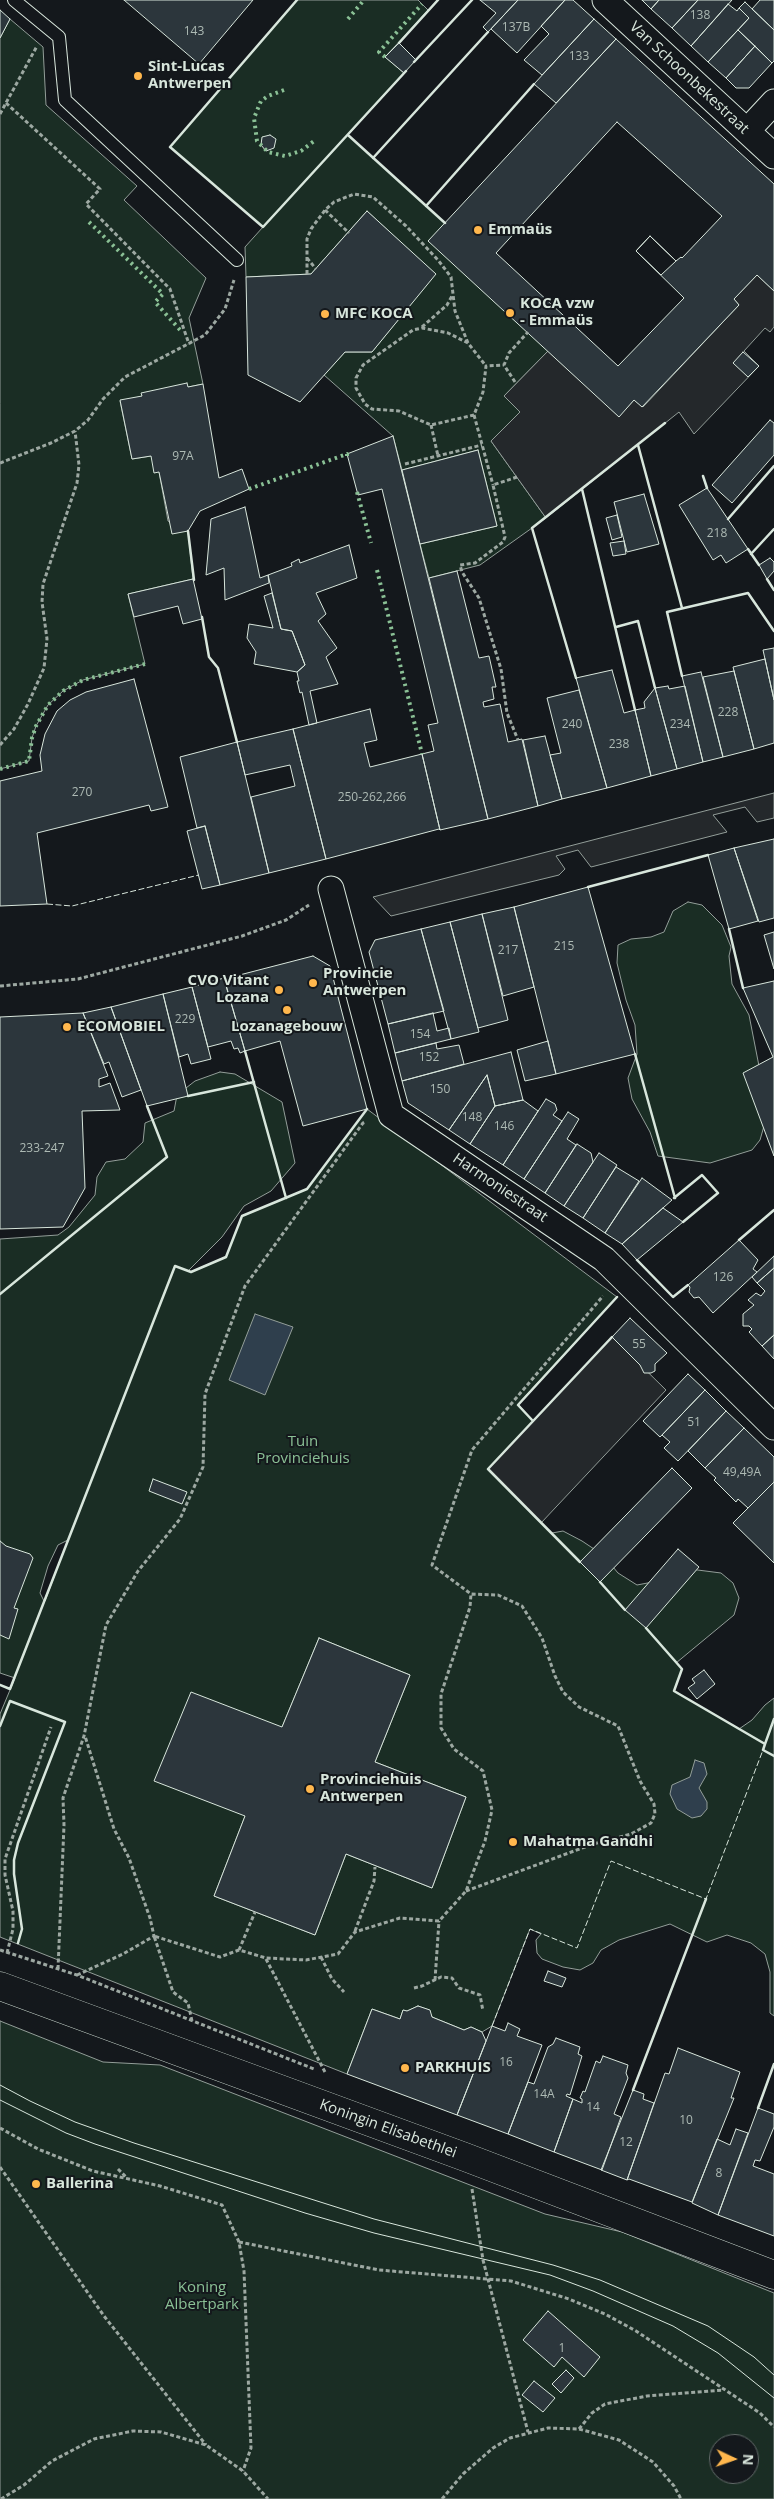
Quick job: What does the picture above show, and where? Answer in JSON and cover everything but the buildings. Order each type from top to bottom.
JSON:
[{"type":"main road","name":"Koningin Elisabethlei","points":[[0,1986],[465,2157],[774,2276]]},
{"type":"street","name":"Van Schoonbekestraat","points":[[604,0],[774,156]]},
{"type":"street","points":[[747,131],[774,102]]},
{"type":"street","points":[[331,889],[390,1115]]},
{"type":"street","name":"Harmoniestraat","points":[[390,1115],[604,1259],[774,1427]]},
{"type":"lane","points":[[14,0],[58,37],[66,100],[237,260]]},
{"type":"path","points":[[0,114],[47,28]]},
{"type":"path","points":[[6,103],[100,189],[86,204],[170,289],[189,344]]},
{"type":"path","points":[[307,274],[307,240],[311,229],[324,210],[334,202],[354,194],[373,197],[406,226],[438,260],[451,278],[455,311],[468,343],[486,366],[483,392],[474,416],[505,537],[503,542],[476,563],[460,565],[462,572],[479,598],[501,669],[507,713],[518,740]]},
{"type":"path","points":[[324,210],[348,232]]},
{"type":"path","points":[[307,257],[316,269]]},
{"type":"path","points":[[0,463],[51,443],[75,431],[88,420],[104,399],[125,377],[205,335],[225,309],[231,296],[237,260]]},
{"type":"path","points":[[422,328],[447,305],[453,296]]},
{"type":"path","points":[[468,343],[448,333],[422,328],[412,330],[363,365],[356,378],[356,388],[365,404],[372,409],[399,412],[431,425],[474,416]]},
{"type":"path","points":[[504,365],[509,353],[528,332]]},
{"type":"path","points":[[486,366],[504,365]]},
{"type":"path","points":[[504,365],[515,382]]},
{"type":"path","points":[[431,425],[438,456]]},
{"type":"path","points":[[0,745],[14,729],[28,704],[44,668],[47,639],[42,602],[43,584],[77,483],[80,466],[75,431]]},
{"type":"path","points":[[405,464],[482,445]]},
{"type":"path","points":[[493,485],[517,477]]},
{"type":"path","points":[[0,986],[78,979],[242,936],[286,920],[331,889]]},
{"type":"path","points":[[58,1969],[63,1798],[84,1736],[106,1625],[138,1571],[180,1519],[203,1466],[204,1394],[245,1286],[362,1123],[390,1115]]},
{"type":"path","points":[[466,1891],[593,1844],[631,1834],[651,1823],[655,1814],[654,1804],[640,1781],[618,1726],[579,1708],[563,1692],[555,1676],[542,1638],[522,1606],[498,1595],[471,1594],[432,1565],[472,1450],[621,1276]]},
{"type":"path","points":[[435,1980],[439,1921],[466,1891],[485,1841],[492,1810],[483,1771],[454,1749],[441,1728],[441,1694],[470,1607],[471,1594]]},
{"type":"path","points":[[7,1953],[12,1929],[13,1911],[5,1875],[6,1859],[51,1727]]},
{"type":"path","points":[[84,1736],[114,1829],[129,1858],[150,1918],[154,1936],[173,1992],[188,2003],[193,2022]]},
{"type":"path","points":[[77,1975],[123,1954],[154,1936],[220,1957],[239,1950],[266,1958],[306,1960],[338,1954],[355,1932],[374,1881],[375,1867]]},
{"type":"path","points":[[239,1950],[255,1912]]},
{"type":"path","points":[[355,1932],[400,1918],[439,1921]]},
{"type":"path","points":[[0,1950],[77,1975],[122,1993]]},
{"type":"path","points":[[321,1957],[332,1979],[344,1992]]},
{"type":"path","points":[[266,1958],[326,2074]]},
{"type":"path","points":[[414,1988],[441,1977],[452,1978],[459,1988],[480,1994],[483,2011]]},
{"type":"path","points":[[0,2128],[38,2148],[93,2171],[222,2205],[238,2242],[244,2271],[251,2448],[243,2471]]},
{"type":"path","points":[[465,2157],[472,2186],[480,2246],[528,2432]]},
{"type":"path","points":[[0,2166],[104,2316],[206,2445],[243,2471],[268,2499]]},
{"type":"path","points":[[118,2169],[127,2179]]},
{"type":"path","points":[[238,2242],[380,2270],[511,2281],[536,2288],[605,2314],[636,2331],[760,2414],[774,2426]]},
{"type":"path","points":[[580,2429],[592,2413],[605,2404],[647,2396],[724,2390]]},
{"type":"path","points":[[442,2499],[463,2474],[494,2448],[510,2438],[548,2428],[580,2429],[619,2440],[653,2462],[674,2486],[681,2499]]},
{"type":"path","points":[[1,2499],[24,2485],[52,2461],[94,2439],[133,2431],[161,2432],[206,2445]]},
{"type":"green space","points":[[297,0],[418,0],[428,10],[385,57],[404,73],[348,135],[445,223],[548,351],[504,396],[520,412],[491,441],[546,518],[480,565],[429,578],[420,544],[497,526],[478,450],[402,470],[393,436],[324,375],[345,352],[372,352],[435,274],[367,211],[311,274],[246,277],[245,247],[263,227],[170,147]]},
{"type":"green space","points":[[10,19],[43,47],[46,105],[137,186],[124,200],[206,278],[189,318],[203,384],[120,401],[132,459],[151,456],[159,472],[168,521],[188,531],[193,579],[128,594],[145,664],[83,680],[63,691],[48,705],[36,726],[32,738],[29,761],[0,769],[0,38]]},
{"type":"green space","points":[[688,902],[702,905],[722,925],[731,947],[729,956],[732,984],[749,1015],[768,1112],[760,1140],[752,1150],[710,1163],[658,1156],[650,1132],[632,1099],[628,1078],[637,1054],[635,1025],[626,1000],[617,963],[618,945],[631,939],[651,937],[664,932],[673,911]]},
{"type":"green space","name":"Tuin Provinciehuis","points":[[220,1072],[235,1074],[282,1102],[295,1163],[271,1191],[244,1206],[222,1237],[188,1271],[191,1272],[226,1257],[242,1216],[307,1189],[367,1109],[617,1297],[518,1404],[533,1421],[488,1469],[552,1533],[563,1531],[582,1541],[603,1555],[618,1573],[637,1585],[658,1581],[682,1568],[721,1573],[733,1583],[739,1598],[734,1615],[676,1663],[682,1669],[674,1691],[739,1729],[752,1720],[774,1698],[774,2016],[770,2013],[770,1972],[765,1954],[751,1943],[727,1935],[707,1942],[670,1924],[619,1940],[601,1950],[593,1963],[580,1970],[563,1967],[542,1959],[537,1953],[536,1940],[541,1934],[530,1929],[492,2026],[482,2032],[471,2027],[464,2030],[432,2017],[429,2010],[418,2006],[407,2011],[403,2010],[400,2019],[372,2009],[347,2074],[0,1937],[0,1714],[15,1678],[0,1673],[0,1239],[58,1235],[69,1227],[95,1195],[97,1177],[106,1162],[125,1159],[143,1142],[145,1123],[174,1111],[177,1095],[195,1081]],"holes":[[[68,1540],[45,1601],[44,1601],[40,1593],[48,1566],[58,1545]],[[319,1638],[410,1675],[375,1762],[466,1797],[432,1888],[346,1854],[315,1935],[214,1896]]]},
{"type":"green space","name":"Koning Albertpark","points":[[0,2021],[103,2062],[160,2065],[545,2214],[622,2232],[774,2293],[774,2499],[0,2499]]},
{"type":"shaded area","points":[[757,275],[774,291],[774,327],[770,332],[765,328],[744,351],[759,366],[694,434],[679,412],[546,518],[491,441],[520,412],[504,396],[548,351],[619,416],[634,400],[643,407],[739,305],[734,299]]},
{"type":"shaded area","points":[[774,793],[774,818],[757,822],[745,807],[713,815],[727,832],[591,867],[578,850],[556,856],[565,869],[559,875],[391,916],[373,897]]},
{"type":"shaded area","points":[[612,1337],[666,1390],[541,1523],[488,1469]]},
{"type":"water","points":[[255,1314],[293,1327],[265,1395],[229,1380]]},
{"type":"water","points":[[695,1760],[704,1763],[707,1774],[699,1788],[707,1802],[707,1809],[701,1816],[692,1818],[677,1809],[670,1794],[672,1785],[690,1777]]},
{"type":"tram line","points":[[0,2085],[75,2122],[134,2143],[374,2219],[553,2265],[600,2280],[708,2326],[754,2357],[774,2375]]},
{"type":"tram line","points":[[0,2100],[66,2133],[95,2144],[305,2213],[374,2233],[550,2275],[593,2291],[673,2326],[718,2353],[774,2398]]},
{"type":"hedge","points":[[348,19],[364,0]]},
{"type":"hedge","points":[[385,57],[379,52],[422,4]]},
{"type":"hedge","points":[[284,90],[261,101],[254,118],[257,141],[268,152],[285,156],[301,151],[314,141]]},
{"type":"hedge","points":[[89,222],[163,294],[155,302],[181,331]]},
{"type":"hedge","points":[[249,489],[347,454],[347,456]]},
{"type":"hedge","points":[[357,492],[371,543]]},
{"type":"hedge","points":[[377,570],[422,754]]},
{"type":"hedge","points":[[0,769],[29,761],[32,738],[36,726],[48,705],[63,691],[83,680],[145,664]]},
{"type":"fence","points":[[47,904],[72,906],[199,875]]},
{"type":"fence","points":[[492,2026],[530,1929],[577,1948],[611,1861],[706,1899],[763,1750]]},
{"type":"wall","points":[[297,0],[170,147],[263,227],[406,71]]},
{"type":"wall","points":[[399,43],[438,0]]},
{"type":"wall","points":[[414,62],[472,0]]},
{"type":"wall","points":[[373,158],[488,32]]},
{"type":"wall","points":[[426,206],[534,84]]},
{"type":"wall","points":[[348,135],[445,223]]},
{"type":"wall","points":[[576,678],[532,528],[665,423]]},
{"type":"wall","points":[[638,445],[682,608]]},
{"type":"wall","points":[[728,519],[774,466]]},
{"type":"wall","points":[[703,476],[707,488]]},
{"type":"wall","points":[[582,489],[635,710]]},
{"type":"wall","points":[[751,554],[774,529]]},
{"type":"wall","points":[[188,531],[194,580]]},
{"type":"wall","points":[[748,549],[759,565]]},
{"type":"wall","points":[[767,579],[774,590]]},
{"type":"wall","points":[[682,676],[667,612],[748,593],[774,631]]},
{"type":"wall","points":[[202,617],[209,657],[218,668],[237,742]]},
{"type":"wall","points":[[616,627],[638,621],[655,688]]},
{"type":"wall","points":[[588,887],[708,855]]},
{"type":"wall","points":[[729,929],[743,988]]},
{"type":"wall","points":[[245,1051],[286,1198]]},
{"type":"wall","points":[[635,1054],[675,1198]]},
{"type":"wall","points":[[188,1096],[254,1082]]},
{"type":"wall","points":[[0,1294],[167,1157],[147,1106]]},
{"type":"wall","points":[[0,1685],[10,1689],[175,1266],[191,1272],[226,1257],[242,1216],[307,1189],[367,1109]]},
{"type":"wall","points":[[674,1198],[702,1175],[718,1193],[683,1222]]},
{"type":"wall","points":[[739,1240],[774,1210]]},
{"type":"wall","points":[[637,1260],[673,1297],[688,1285]]},
{"type":"wall","points":[[533,1421],[518,1405],[617,1297]]},
{"type":"wall","points":[[580,1562],[488,1469],[612,1337]]},
{"type":"wall","points":[[600,1582],[625,1610]]},
{"type":"wall","points":[[646,1628],[682,1669],[674,1691],[765,1744],[763,1750],[774,1756]]},
{"type":"wall","points":[[0,1726],[10,1701],[65,1722],[18,1843],[14,1860],[14,1874],[22,1929],[18,1943]]},
{"type":"wall","points":[[765,1744],[774,1719]]},
{"type":"wall","points":[[633,2090],[706,1899]]},
{"type":"wall","points":[[758,2108],[774,2064]]},
{"type":"place","name":"Sint-Lucas Antwerpen","points":[[138,76]]},
{"type":"place","name":"Emmaüs","points":[[478,230]]},
{"type":"place","name":"KOCA vzw - Emmaüs","points":[[510,313]]},
{"type":"place","name":"MFC KOCA","points":[[325,314]]},
{"type":"place","name":"Provincie Antwerpen","points":[[313,983]]},
{"type":"place","name":"CVO Vitant Lozana","points":[[279,990]]},
{"type":"place","name":"Lozanagebouw","points":[[287,1010]]},
{"type":"place","name":"ECOMOBIEL","points":[[67,1027]]},
{"type":"place","name":"Provinciehuis Antwerpen","points":[[310,1789]]},
{"type":"place","name":"Mahatma Gandhi","points":[[513,1842]]},
{"type":"place","name":"PARKHUIS","points":[[405,2068]]},
{"type":"place","name":"Ballerina","points":[[36,2184]]}]
